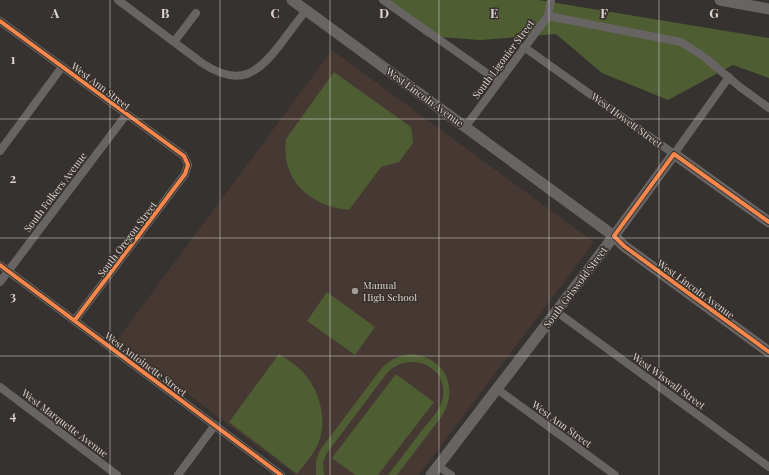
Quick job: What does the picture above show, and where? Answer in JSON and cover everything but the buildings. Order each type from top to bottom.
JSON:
[{"type":"main road","name":"West Lincoln Avenue","points":[[292,0],[466,126],[614,236],[624,246],[769,352]]},
{"type":"main road","points":[[720,0],[769,9]]},
{"type":"main road","name":"West Howett Street","points":[[674,154],[769,222]]},
{"type":"main road","name":"South Griswold Street","points":[[431,475],[557,312],[674,154]]},
{"type":"street","points":[[118,0],[202,63],[214,70],[232,75],[245,74],[264,64],[306,10]]},
{"type":"street","points":[[383,0],[498,81]]},
{"type":"street","name":"South Ligonier Street","points":[[466,126],[498,81],[548,16],[551,0]]},
{"type":"street","points":[[174,42],[196,13]]},
{"type":"street","points":[[548,16],[677,40],[692,47],[740,87],[769,108]]},
{"type":"street","name":"West Ann Street","points":[[0,21],[126,115],[184,156],[188,165]]},
{"type":"street","name":"West Howett Street","points":[[524,47],[674,154]]},
{"type":"street","points":[[1,147],[62,67]]},
{"type":"street","name":"South Griswold Street","points":[[674,154],[729,77]]},
{"type":"street","name":"South Folkers Avenue","points":[[0,282],[126,115]]},
{"type":"street","name":"South Oregon Street","points":[[75,320],[188,170],[188,165]]},
{"type":"street","name":"West Antoinette Street","points":[[0,265],[281,475]]},
{"type":"street","name":"West Wiswall Street","points":[[557,312],[769,468]]},
{"type":"street","name":"West Marquette Avenue","points":[[0,387],[117,475]]},
{"type":"street","name":"West Ann Street","points":[[497,389],[615,475]]},
{"type":"street","points":[[178,475],[215,425]]},
{"type":"street","points":[[438,466],[451,475]]},
{"type":"shaded area","name":"Manual High School","points":[[332,50],[594,242],[419,475],[295,475],[117,340]]},
{"type":"green space","points":[[379,0],[538,0],[769,38],[769,78],[733,65],[668,100],[602,73],[556,34],[480,40],[426,36]]},
{"type":"green space","points":[[334,72],[411,127],[413,143],[399,162],[381,167],[349,210],[329,206],[312,198],[304,192],[292,176],[288,167],[285,149],[286,139]]},
{"type":"green space","points":[[327,292],[375,327],[355,355],[307,321]]},
{"type":"green space","points":[[279,354],[303,372],[314,388],[321,406],[322,425],[318,444],[297,474],[229,422]]},
{"type":"green space","points":[[410,354],[422,356],[432,360],[440,367],[446,375],[449,384],[449,394],[447,405],[442,416],[397,475],[388,475],[434,415],[442,401],[443,389],[440,379],[435,371],[426,365],[417,362],[407,362],[396,366],[387,373],[327,453],[323,462],[324,475],[316,475],[316,461],[320,450],[381,369],[394,359]]},
{"type":"green space","points":[[396,374],[434,402],[378,475],[355,475],[332,458]]},
{"type":"cycle path","points":[[0,21],[184,156],[188,165],[185,174],[75,320]]},
{"type":"cycle path","points":[[769,222],[674,154],[614,236],[624,246],[769,352]]},
{"type":"cycle path","points":[[0,265],[281,475]]},
{"type":"place","name":"Manual High School","points":[[355,291]]}]
